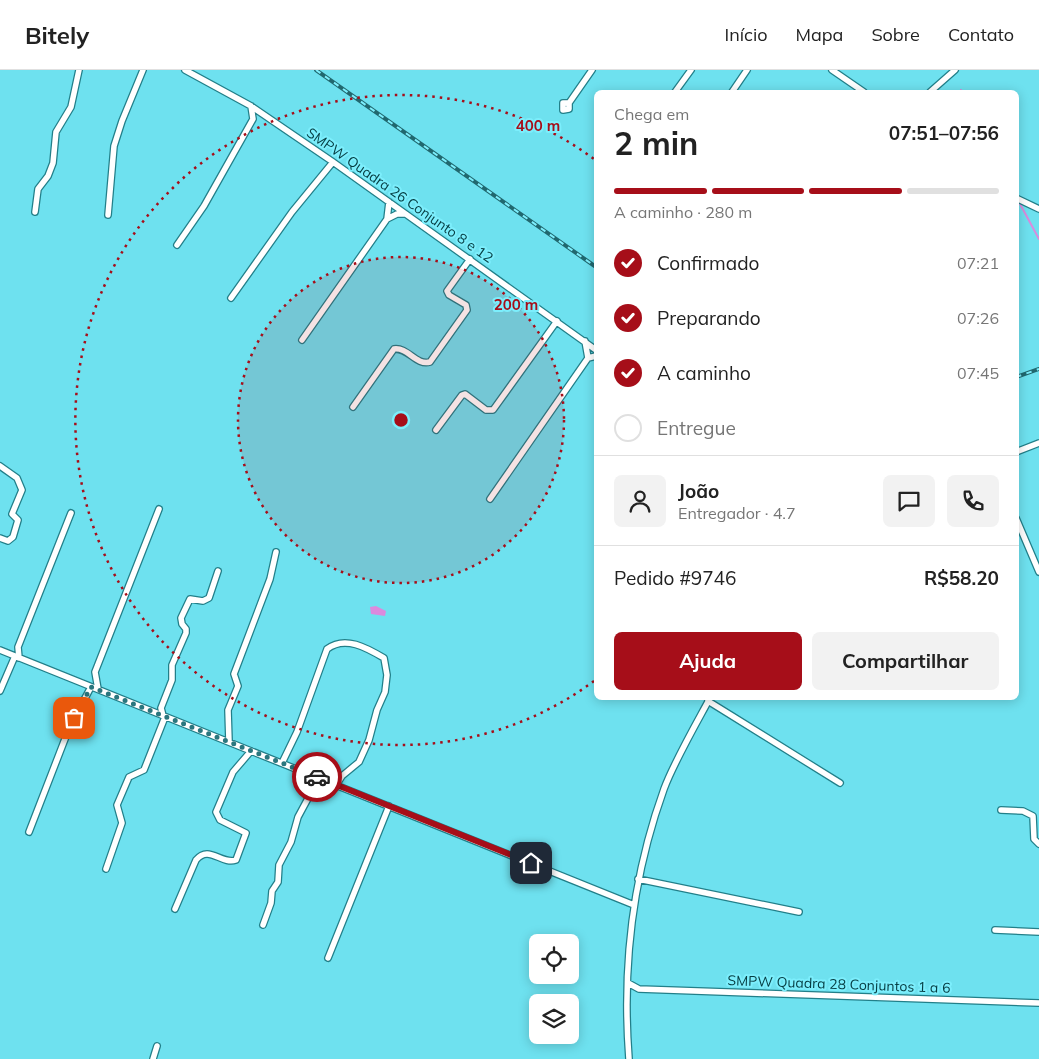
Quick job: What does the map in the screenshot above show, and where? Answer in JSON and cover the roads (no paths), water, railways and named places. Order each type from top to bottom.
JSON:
[{"type":"street","points":[[35,212],[38,189],[48,176],[53,163],[56,132],[71,107],[79,70]]},
{"type":"street","points":[[108,215],[114,146],[143,70]]},
{"type":"street","name":"SMPW Quadra 26 Conjunto 8 e 12","points":[[185,70],[251,106],[333,162],[594,348]]},
{"type":"street","points":[[569,103],[592,70]]},
{"type":"street","points":[[676,90],[691,70]]},
{"type":"street","points":[[733,90],[747,70]]},
{"type":"street","points":[[832,70],[861,90]]},
{"type":"street","points":[[932,90],[955,70]]},
{"type":"street","points":[[177,245],[204,206],[253,120],[251,106]]},
{"type":"street","points":[[253,120],[266,117]]},
{"type":"street","points":[[231,298],[292,212],[333,162]]},
{"type":"street","points":[[1019,199],[1039,209]]},
{"type":"street","points":[[387,219],[389,202]]},
{"type":"street","points":[[302,340],[387,219],[397,214],[405,214]]},
{"type":"street","points":[[353,406],[394,349],[402,349],[421,362],[430,362],[467,310],[466,305],[449,296],[447,291],[470,259]]},
{"type":"street","points":[[436,430],[462,395],[465,394],[486,410],[493,410],[557,321]]},
{"type":"street","points":[[585,341],[588,358]]},
{"type":"street","points":[[490,499],[588,358],[594,356]]},
{"type":"street","points":[[1019,451],[1038,445]]},
{"type":"street","points":[[0,466],[17,478],[22,490],[12,514],[18,520],[13,537],[8,541],[0,538]]},
{"type":"street","points":[[98,689],[95,672],[160,509]]},
{"type":"street","points":[[0,691],[71,513]]},
{"type":"street","points":[[1019,525],[1039,572]]},
{"type":"street","points":[[229,742],[228,710],[238,686],[234,674],[270,579],[276,552]]},
{"type":"street","points":[[154,712],[161,708],[172,680],[172,665],[186,633],[181,618],[190,599],[203,601],[209,598],[218,571]]},
{"type":"street","points":[[282,763],[297,732],[327,649],[333,644],[343,642],[367,648],[384,658],[387,675],[385,692],[361,758],[342,776],[337,784]]},
{"type":"street","points":[[0,650],[634,905]]},
{"type":"street","points":[[28,832],[70,726],[91,687]]},
{"type":"street","points":[[629,1059],[627,998],[634,905],[638,879],[664,788],[708,700]]},
{"type":"street","points":[[711,700],[840,783]]},
{"type":"street","points":[[106,869],[122,823],[118,805],[129,777],[144,770],[164,716],[161,708]]},
{"type":"street","points":[[175,909],[196,860],[200,855],[208,853],[230,861],[236,860],[246,833],[220,820],[216,812],[233,772],[251,752]]},
{"type":"street","points":[[263,925],[272,903],[272,892],[278,882],[279,865],[291,842],[298,817],[319,778]]},
{"type":"street","points":[[328,958],[389,806]]},
{"type":"street","points":[[1001,810],[1023,811],[1034,816],[1034,839],[1039,844]]},
{"type":"street","points":[[638,879],[799,912]]},
{"type":"street","points":[[995,930],[1039,932]]},
{"type":"street","points":[[627,998],[639,990],[628,983]]},
{"type":"street","name":"SMPW Quadra 28 Conjuntos 1 a 6","points":[[639,990],[1039,1003]]},
{"type":"street","points":[[153,1059],[158,1046]]},
{"type":"waterway","points":[[1019,202],[1039,239]]},
{"type":"railway","points":[[316,70],[594,266]]},
{"type":"railway","points":[[1019,376],[1039,369]]}]
